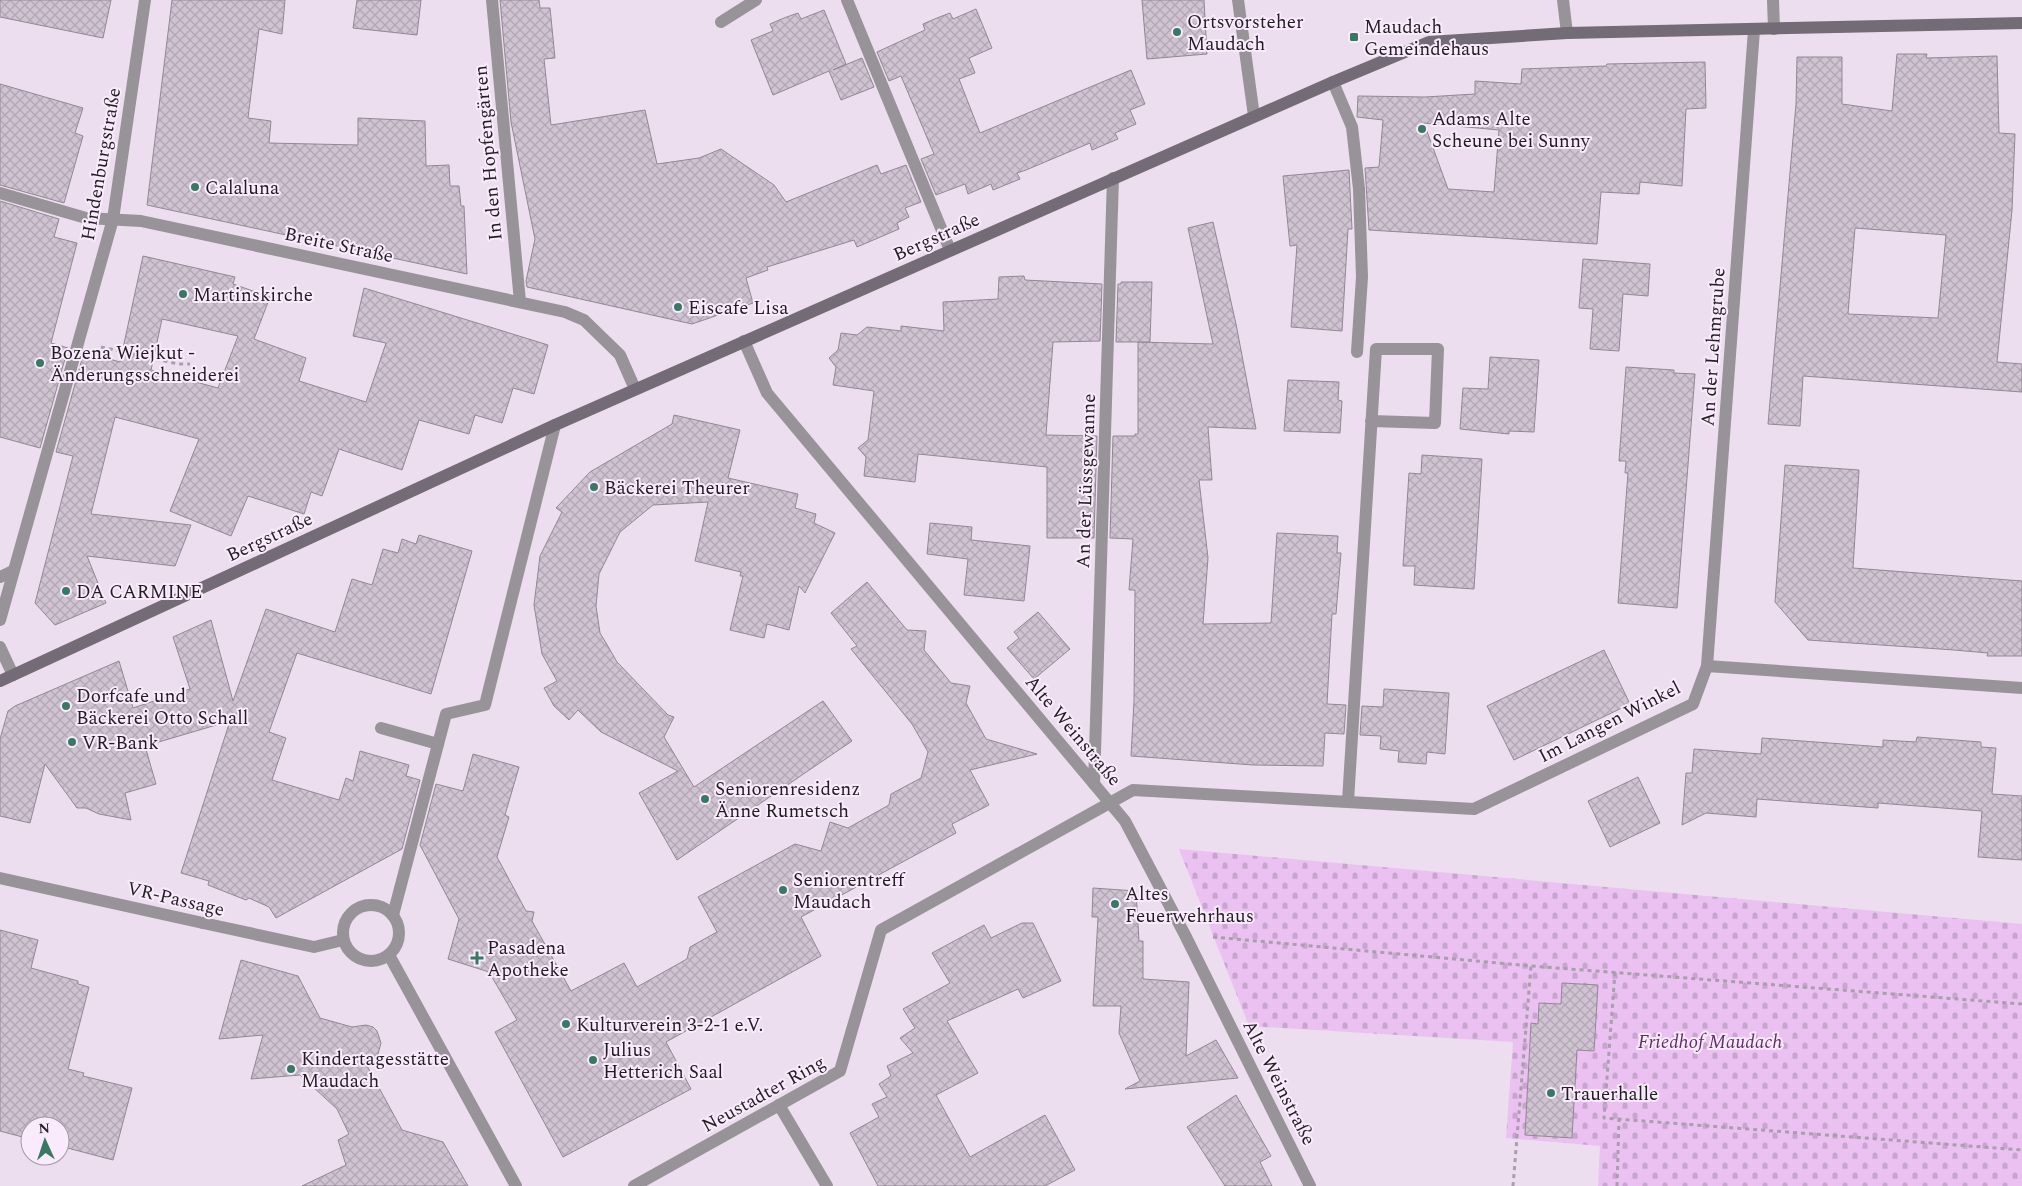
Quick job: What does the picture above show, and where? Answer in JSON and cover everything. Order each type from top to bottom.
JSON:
[{"type":"street","name":"Hindenburgstraße","points":[[0,620],[113,219],[145,0]]},
{"type":"street","name":"In den Hopfengärten","points":[[492,0],[520,302]]},
{"type":"street","points":[[721,22],[756,0]]},
{"type":"street","points":[[847,0],[950,250]]},
{"type":"street","points":[[1238,0],[1254,116]]},
{"type":"street","points":[[1563,0],[1567,33]]},
{"type":"street","points":[[1773,0],[1774,29]]},
{"type":"street","name":"Bergstraße","points":[[0,681],[555,425],[1254,116],[1429,42],[1567,33],[2022,23]]},
{"type":"street","name":"An der Lehmgrube","points":[[1707,666],[1754,30]]},
{"type":"street","points":[[1333,82],[1352,127],[1359,189],[1362,277],[1357,352]]},
{"type":"street","name":"An der Lüssgewanne","points":[[1094,784],[1113,178]]},
{"type":"street","name":"Breite Straße","points":[[0,193],[86,218],[141,221],[565,312],[584,320],[620,355],[635,390]]},
{"type":"street","name":"Alte Weinstraße","points":[[744,341],[767,393],[1125,821],[1185,935],[1310,1186]]},
{"type":"street","points":[[1348,801],[1371,421],[1376,349],[1438,348],[1435,423],[1371,421]]},
{"type":"street","points":[[393,915],[446,714],[485,705],[555,425]]},
{"type":"street","points":[[0,577],[14,571]]},
{"type":"street","points":[[0,647],[13,676]]},
{"type":"street","points":[[1707,666],[2022,688]]},
{"type":"street","name":"Im Langen Winkel","points":[[1110,802],[1133,790],[1474,809],[1693,704],[1707,666]]},
{"type":"street","points":[[380,728],[438,744]]},
{"type":"street","name":"Neustadter Ring","points":[[634,1186],[840,1071],[881,930],[1110,802]]},
{"type":"street","name":"VR-Passage","points":[[0,878],[314,947],[343,940]]},
{"type":"street","points":[[368,904],[377,905],[393,915],[400,932],[395,948],[389,955],[371,962],[353,956],[343,940],[342,930],[350,913],[358,907],[368,904]]},
{"type":"street","points":[[389,955],[516,1186]]},
{"type":"street","points":[[779,1105],[827,1186]]},
{"type":"path","points":[[126,352],[178,364],[190,364]]},
{"type":"path","points":[[1185,935],[1531,966],[2022,1004]]},
{"type":"path","points":[[1513,1186],[1531,966]]},
{"type":"path","points":[[1615,972],[1604,1118],[2022,1150]]},
{"type":"path","points":[[1617,1186],[1620,1120]]},
{"type":"green space","name":"Friedhof Maudach","points":[[1179,849],[2022,924],[2022,1186],[1598,1186],[1600,1146],[1506,1138],[1513,1042],[1249,1026]]},
{"type":"building","points":[[0,0],[111,0],[103,38],[0,17]]},
{"type":"building","points":[[172,0],[285,0],[282,34],[259,29],[248,118],[271,121],[269,143],[358,145],[358,118],[425,121],[426,166],[449,165],[450,186],[459,186],[461,206],[464,206],[467,274],[147,205]]},
{"type":"building","points":[[357,0],[421,0],[417,35],[353,28]]},
{"type":"building","points":[[500,0],[539,0],[540,8],[550,8],[555,58],[544,59],[551,125],[645,110],[657,164],[699,158],[721,149],[774,185],[786,202],[877,165],[881,174],[906,165],[921,202],[905,208],[909,217],[897,223],[899,229],[857,247],[854,240],[767,267],[768,270],[746,278],[753,303],[692,324],[527,287],[526,281],[535,239],[511,122]]},
{"type":"building","points":[[1142,0],[1204,0],[1207,54],[1147,59]]},
{"type":"building","points":[[976,9],[992,48],[969,58],[975,73],[959,79],[980,133],[1131,70],[1145,104],[1130,110],[1136,124],[1115,133],[1118,139],[1092,150],[1090,143],[1017,173],[1020,179],[993,190],[991,184],[968,194],[965,184],[936,195],[921,159],[934,154],[901,76],[889,81],[877,52],[925,30],[923,24],[950,13],[953,19]]},
{"type":"building","points":[[824,10],[846,64],[833,70],[862,58],[874,87],[841,100],[829,71],[773,95],[751,40],[773,31],[770,24],[784,18],[798,13],[801,19]]},
{"type":"building","points":[[1897,54],[1927,54],[1926,58],[1997,56],[1999,133],[2015,134],[2012,210],[1997,362],[2022,364],[2022,392],[1803,376],[1800,426],[1768,424],[1796,104],[1797,57],[1842,57],[1842,104],[1892,111]],"holes":[[[1855,228],[1946,235],[1938,318],[1848,314]]]},
{"type":"building","points":[[1705,62],[1706,108],[1686,109],[1682,186],[1640,182],[1639,194],[1601,192],[1597,244],[1369,230],[1365,168],[1379,167],[1383,120],[1357,117],[1358,96],[1425,97],[1475,94],[1475,81],[1521,84],[1522,69],[1606,66],[1607,64]],"holes":[[[1424,123],[1499,130],[1494,192],[1448,189]]]},
{"type":"building","points":[[0,84],[83,108],[75,133],[83,136],[64,203],[0,185]]},
{"type":"building","points":[[1349,170],[1352,229],[1348,229],[1342,331],[1291,327],[1297,245],[1290,246],[1283,176]]},
{"type":"building","points":[[0,201],[59,219],[54,237],[77,243],[51,343],[68,348],[40,448],[0,437]]},
{"type":"building","points":[[1213,222],[1236,324],[1256,429],[1208,427],[1212,480],[1199,480],[1208,558],[1203,624],[1271,623],[1277,533],[1338,536],[1337,553],[1341,553],[1336,614],[1332,614],[1327,704],[1346,705],[1344,734],[1325,733],[1323,766],[1253,765],[1131,756],[1134,701],[1135,590],[1129,590],[1133,539],[1110,538],[1113,436],[1135,436],[1135,434],[1138,434],[1138,342],[1213,344],[1188,228]]},
{"type":"building","points":[[143,256],[235,277],[233,284],[270,297],[254,339],[306,358],[299,381],[366,402],[386,343],[353,336],[364,288],[548,345],[534,394],[513,388],[502,423],[475,415],[469,434],[419,420],[402,470],[339,449],[322,496],[311,492],[304,514],[248,496],[231,536],[170,511],[199,439],[115,417],[91,514],[191,525],[175,566],[87,556],[106,603],[55,625],[35,603],[73,456],[56,452],[84,352],[120,362]],"holes":[[[162,319],[238,336],[218,388],[151,370]]]},
{"type":"building","points":[[1583,259],[1650,264],[1648,296],[1623,294],[1619,351],[1590,349],[1593,309],[1579,308]]},
{"type":"building","points":[[1024,276],[1025,280],[1102,284],[1100,341],[1053,342],[1046,435],[1097,436],[1094,538],[1047,538],[1047,467],[918,454],[915,482],[864,476],[866,457],[858,448],[868,440],[874,391],[833,385],[836,367],[829,358],[838,350],[841,333],[857,335],[867,327],[901,331],[901,326],[944,331],[943,302],[998,299],[999,277]]},
{"type":"building","points":[[1121,282],[1152,282],[1150,342],[1116,342],[1118,284],[1121,284]]},
{"type":"building","points":[[1490,357],[1539,360],[1534,432],[1509,431],[1509,434],[1460,429],[1463,388],[1488,389]]},
{"type":"building","points":[[1626,367],[1674,370],[1674,373],[1695,374],[1677,608],[1618,603],[1628,473],[1625,473],[1626,461],[1619,461]]},
{"type":"building","points":[[1288,380],[1339,382],[1338,400],[1342,401],[1340,433],[1284,431]]},
{"type":"building","points":[[674,415],[740,430],[728,478],[798,494],[795,508],[816,514],[814,523],[835,533],[805,593],[799,586],[789,630],[767,624],[764,638],[730,630],[743,576],[740,576],[741,572],[695,561],[708,502],[653,505],[620,532],[599,574],[596,606],[600,633],[617,662],[668,715],[674,717],[664,737],[694,787],[823,701],[852,741],[677,860],[639,793],[678,771],[601,732],[578,710],[569,720],[554,706],[544,688],[557,681],[542,654],[534,605],[540,556],[562,512],[556,508],[590,472],[672,424]]},
{"type":"building","points":[[1422,455],[1482,459],[1474,589],[1414,585],[1415,566],[1403,566],[1409,473],[1421,474]]},
{"type":"building","points":[[1785,465],[1859,470],[1853,568],[2022,581],[2022,656],[1987,656],[1988,653],[1808,640],[1775,602]]},
{"type":"building","points":[[930,523],[972,527],[971,540],[1030,546],[1024,601],[964,595],[968,559],[927,554]]},
{"type":"building","points":[[419,535],[472,551],[431,694],[297,653],[269,732],[286,738],[272,780],[339,800],[346,778],[353,781],[360,751],[409,765],[406,776],[420,780],[402,849],[276,918],[269,907],[249,898],[246,900],[208,885],[209,881],[181,873],[230,721],[145,746],[156,784],[125,793],[131,820],[99,814],[86,808],[77,808],[45,764],[30,823],[0,816],[0,739],[8,711],[15,706],[119,661],[133,708],[190,689],[173,637],[211,620],[233,701],[266,609],[335,632],[352,579],[372,585],[383,549],[398,553],[402,539],[416,544]]},
{"type":"building","points":[[867,582],[907,630],[926,631],[924,650],[951,683],[970,686],[966,703],[986,739],[1037,754],[970,770],[989,805],[952,824],[956,833],[801,917],[821,956],[666,1042],[691,1089],[563,1157],[495,1032],[517,1020],[489,972],[448,959],[459,919],[420,845],[436,784],[463,791],[473,754],[519,767],[505,815],[509,817],[497,857],[526,911],[534,912],[532,921],[571,991],[624,963],[637,987],[687,959],[690,947],[717,932],[698,897],[795,844],[821,851],[830,822],[848,828],[889,805],[891,794],[921,778],[928,752],[912,724],[851,649],[857,646],[831,613]]},
{"type":"building","points":[[1038,612],[1070,649],[1034,679],[1007,648],[1019,638],[1014,632]]},
{"type":"building","points":[[1604,650],[1630,704],[1514,760],[1487,706]]},
{"type":"building","points":[[1384,689],[1449,693],[1445,754],[1427,752],[1426,764],[1398,762],[1399,751],[1380,749],[1381,736],[1360,735],[1362,706],[1383,707]]},
{"type":"building","points":[[1917,737],[1981,742],[1981,747],[1996,748],[1992,794],[2022,796],[2022,860],[1978,857],[1982,811],[1878,803],[1878,808],[1757,799],[1756,817],[1706,813],[1682,825],[1686,773],[1692,773],[1694,749],[1761,754],[1762,738],[1883,747],[1883,740],[1916,742]]},
{"type":"building","points":[[1638,777],[1660,823],[1610,847],[1588,801]]},
{"type":"building","points":[[1093,888],[1136,891],[1139,941],[1143,941],[1143,979],[1189,982],[1186,1056],[1216,1040],[1238,1078],[1125,1089],[1140,1081],[1119,1033],[1121,1006],[1093,1006],[1098,917],[1092,917]]},
{"type":"building","points":[[1022,923],[1033,923],[1061,981],[1023,998],[1018,989],[947,1021],[978,1073],[936,1095],[970,1157],[1045,1115],[1075,1170],[1045,1186],[878,1186],[850,1133],[879,1117],[872,1104],[887,1097],[879,1084],[891,1076],[887,1066],[913,1053],[900,1038],[915,1028],[903,1009],[950,983],[932,953],[984,925],[991,938]]},
{"type":"building","points":[[0,930],[38,940],[31,968],[78,981],[78,984],[89,987],[68,1069],[84,1073],[83,1076],[132,1088],[113,1160],[70,1149],[70,1116],[20,1116],[20,1136],[0,1131]]},
{"type":"building","points":[[241,960],[298,976],[320,1018],[352,1027],[366,1025],[373,1027],[377,1031],[381,1043],[378,1054],[366,1064],[402,1130],[443,1142],[468,1186],[302,1186],[346,1165],[338,1140],[349,1134],[337,1109],[300,1075],[251,1079],[263,1035],[219,1039]]},
{"type":"building","name":"Trauerhalle","points":[[1562,983],[1598,985],[1594,1051],[1577,1050],[1572,1138],[1525,1135],[1531,1023],[1538,1024],[1539,1003],[1561,1004]]},
{"type":"building","points":[[1236,1095],[1271,1156],[1260,1162],[1272,1186],[1225,1186],[1187,1127]]},
{"type":"place","name":"Ortsvorsteher Maudach","points":[[1177,32]]},
{"type":"place","name":"Maudach Gemeindehaus","points":[[1354,37]]},
{"type":"place","name":"Adams Alte Scheune bei Sunny","points":[[1422,129]]},
{"type":"place","name":"Calaluna","points":[[195,187]]},
{"type":"place","name":"Martinskirche","points":[[183,294]]},
{"type":"place","name":"Eiscafe Lisa","points":[[678,307]]},
{"type":"place","name":"Bozena Wiejkut - Änderungsschneiderei","points":[[40,363]]},
{"type":"place","name":"Bäckerei Theurer","points":[[594,487]]},
{"type":"place","name":"DA CARMINE","points":[[66,591]]},
{"type":"place","name":"Dorfcafe und Bäckerei Otto Schall","points":[[66,706]]},
{"type":"place","name":"VR-Bank","points":[[72,742]]},
{"type":"place","name":"Seniorenresidenz Änne Rumetsch","points":[[705,799]]},
{"type":"place","name":"Seniorentreff Maudach","points":[[783,890]]},
{"type":"place","name":"Altes Feuerwehrhaus","points":[[1115,904]]},
{"type":"place","name":"Pasadena Apotheke","points":[[477,958]]},
{"type":"place","name":"Kulturverein 3-2-1 e.V.","points":[[566,1024]]},
{"type":"place","name":"Julius Hetterich Saal","points":[[593,1060]]},
{"type":"place","name":"Kindertagesstätte Maudach","points":[[291,1069]]},
{"type":"place","name":"Trauerhalle","points":[[1551,1093]]}]
